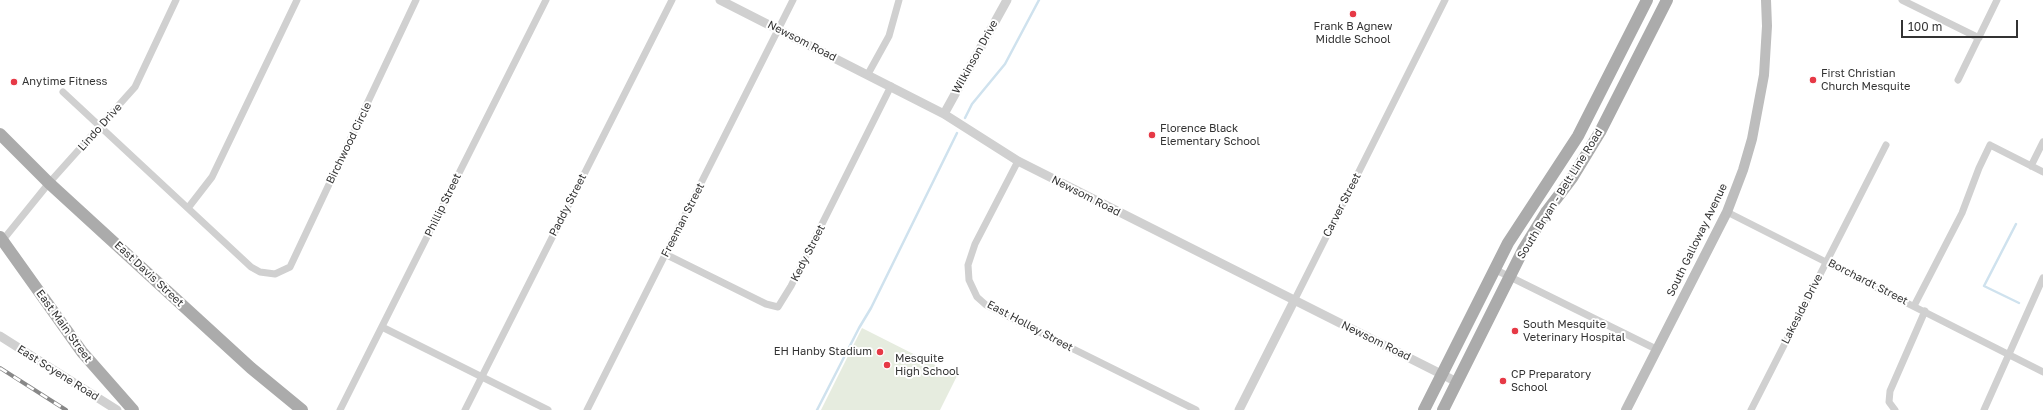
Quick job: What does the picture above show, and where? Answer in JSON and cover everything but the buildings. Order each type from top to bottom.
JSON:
[{"type":"main road","name":"South Bryan - Belt Line Road","points":[[1424,410],[1494,269],[1521,221],[1578,136],[1647,0]]},
{"type":"main road","name":"South Bryan - Belt Line Road","points":[[1444,410],[1510,276],[1534,231],[1572,178],[1600,132],[1667,0]]},
{"type":"main road","name":"South Galloway Avenue","points":[[1626,410],[1727,212],[1743,170],[1752,139],[1764,75],[1768,26],[1766,0]]},
{"type":"main road","name":"East Davis Street","points":[[0,134],[49,183],[251,368],[302,410]]},
{"type":"main road","name":"East Main Street","points":[[1,239],[82,352],[133,410]]},
{"type":"street","name":"Lindo Drive","points":[[1,239],[135,87],[176,0]]},
{"type":"street","points":[[63,92],[188,208],[212,176],[297,0]]},
{"type":"street","name":"Birchwood Circle","points":[[188,208],[251,267],[260,272],[275,274],[290,267],[416,0]]},
{"type":"street","name":"Phillip Street","points":[[340,410],[546,0]]},
{"type":"street","name":"Paddy Street","points":[[465,410],[672,0]]},
{"type":"street","name":"Newsom Road","points":[[720,0],[944,114],[1018,161],[1457,382]]},
{"type":"street","name":"Freeman Street","points":[[588,410],[793,0]]},
{"type":"street","points":[[868,74],[889,36],[899,0]]},
{"type":"street","name":"Wilkinson Drive","points":[[944,114],[1007,0]]},
{"type":"street","name":"Carver Street","points":[[1239,410],[1446,0]]},
{"type":"street","points":[[1902,0],[1979,38]]},
{"type":"street","points":[[1958,80],[1997,0]]},
{"type":"street","name":"Kedy Street","points":[[665,254],[766,304],[778,307],[791,286],[891,86]]},
{"type":"street","points":[[2032,166],[2043,142]]},
{"type":"street","name":"Lakeside Drive","points":[[1751,410],[1886,145]]},
{"type":"street","points":[[1914,306],[1962,213],[1979,168],[1990,145],[2043,172]]},
{"type":"street","name":"East Holley Street","points":[[1018,161],[976,244],[968,265],[969,280],[978,297],[986,305],[1196,410]]},
{"type":"street","name":"Borchardt Street","points":[[1727,212],[2043,372]]},
{"type":"street","points":[[1494,269],[1656,349]]},
{"type":"street","points":[[1984,410],[2043,278]]},
{"type":"street","points":[[1894,410],[1888,402],[1890,391],[1925,312]]},
{"type":"street","points":[[382,327],[548,410]]},
{"type":"street","name":"East Scyene Road","points":[[0,336],[117,410]]},
{"type":"shaded area","name":"EH Hanby Stadium","points":[[862,328],[957,376],[940,410],[821,410]]},
{"type":"waterway","points":[[965,118],[972,104],[1005,64],[1039,0]]},
{"type":"waterway","points":[[817,410],[859,328],[871,308],[957,133]]},
{"type":"waterway","points":[[2016,224],[1984,286],[2019,303]]},
{"type":"railway","points":[[0,368],[66,410]]},
{"type":"place","name":"Frank B Agnew Middle School","points":[[1353,14]]},
{"type":"place","name":"First Christian Church Mesquite","points":[[1813,80]]},
{"type":"place","name":"Anytime Fitness","points":[[14,82]]},
{"type":"place","name":"Florence Black Elementary School","points":[[1152,135]]},
{"type":"place","name":"South Mesquite Veterinary Hospital","points":[[1515,331]]},
{"type":"place","name":"EH Hanby Stadium","points":[[880,352]]},
{"type":"place","name":"Mesquite High School","points":[[887,365]]},
{"type":"place","name":"CP Preparatory School","points":[[1503,381]]}]
